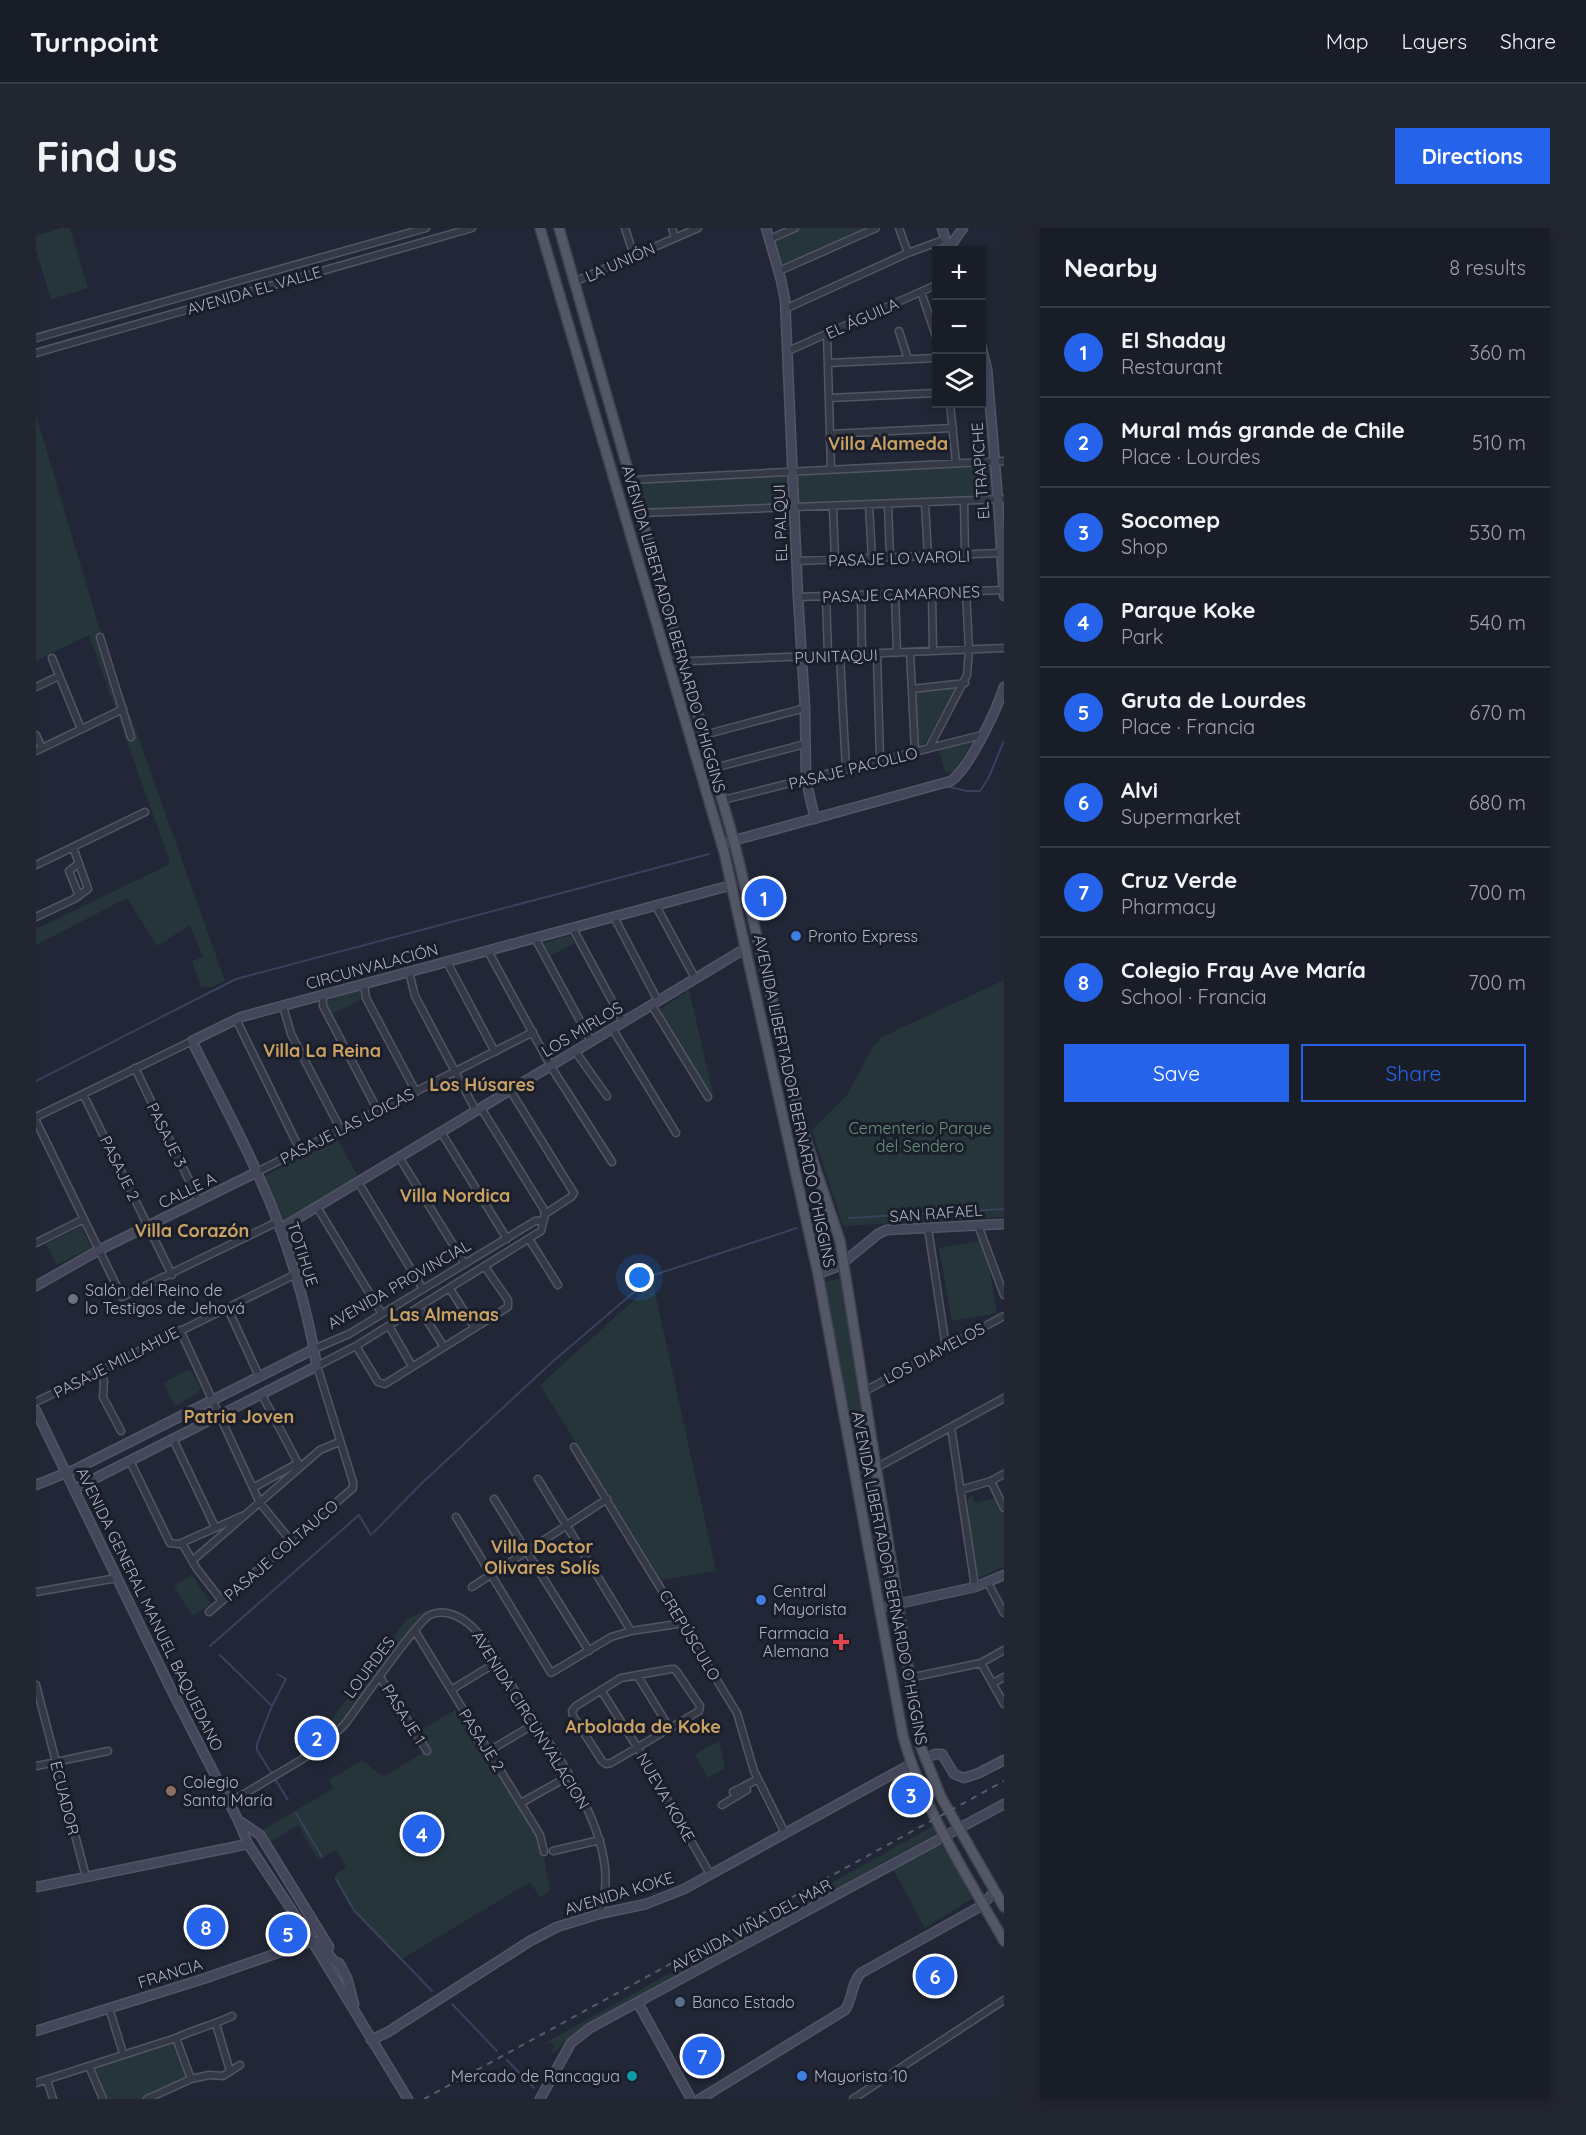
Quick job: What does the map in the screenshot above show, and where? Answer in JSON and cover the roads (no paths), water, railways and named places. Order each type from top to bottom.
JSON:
[{"type":"main road","name":"AVENIDA LIBERTADOR BERNARDO O'HIGGINS","points":[[540,228],[732,885],[818,1274],[903,1736],[911,1764],[946,1836],[1004,1941]]},
{"type":"main road","name":"AVENIDA LIBERTADOR BERNARDO O'HIGGINS","points":[[559,228],[723,800],[805,1137],[840,1241],[916,1724],[925,1759],[958,1829],[1004,1907]]},
{"type":"main road","points":[[672,674],[684,666]]},
{"type":"street","name":"AVENIDA EL VALLE","points":[[36,338],[426,228]]},
{"type":"street","name":"AVENIDA EL VALLE","points":[[36,353],[472,228]]},
{"type":"street","points":[[625,228],[634,256]]},
{"type":"street","points":[[672,228],[675,238]]},
{"type":"street","name":"LA UNIÓN","points":[[574,282],[698,228]]},
{"type":"street","name":"EL PALQUI","points":[[766,228],[779,271],[786,309],[796,561],[805,708],[806,780],[815,819]]},
{"type":"street","points":[[770,239],[795,228]]},
{"type":"street","points":[[779,271],[876,228]]},
{"type":"street","points":[[899,228],[908,253]]},
{"type":"street","points":[[942,228],[948,246]]},
{"type":"street","points":[[948,246],[963,228]]},
{"type":"street","points":[[786,309],[908,253],[932,249]]},
{"type":"street","name":"EL ÁGUILA","points":[[788,351],[932,287]]},
{"type":"street","points":[[921,292],[932,324]]},
{"type":"street","points":[[84,325],[79,328],[79,335],[88,338]]},
{"type":"street","points":[[898,331],[908,359]]},
{"type":"street","points":[[827,334],[831,469]]},
{"type":"street","points":[[828,363],[932,358]]},
{"type":"street","name":"EL TRAPICHE","points":[[986,375],[1000,461],[1004,596]]},
{"type":"street","points":[[829,398],[932,393]]},
{"type":"street","points":[[950,408],[956,463]]},
{"type":"street","points":[[830,434],[953,428]]},
{"type":"street","points":[[631,480],[1000,461]]},
{"type":"street","points":[[640,513],[1001,500]]},
{"type":"street","points":[[964,501],[965,555]]},
{"type":"street","points":[[925,503],[928,557]]},
{"type":"street","points":[[888,504],[890,558]]},
{"type":"street","points":[[869,505],[872,559]]},
{"type":"street","points":[[833,507],[835,560]]},
{"type":"street","name":"PASAJE LO VAROLI","points":[[796,561],[1001,553]]},
{"type":"street","name":"PASAJE CAMARONES","points":[[798,597],[1004,590]]},
{"type":"street","points":[[929,748],[965,683],[969,670],[966,591]]},
{"type":"street","points":[[932,592],[933,651]]},
{"type":"street","points":[[895,594],[897,653]]},
{"type":"street","points":[[861,595],[862,655]]},
{"type":"street","points":[[825,596],[828,656]]},
{"type":"street","points":[[100,637],[131,736]]},
{"type":"street","name":"PUNITAQUI","points":[[668,662],[684,666],[802,657],[1004,648]]},
{"type":"street","points":[[910,652],[915,752]]},
{"type":"street","points":[[877,655],[880,760]]},
{"type":"street","points":[[840,656],[846,770]]},
{"type":"street","points":[[51,658],[81,729]]},
{"type":"street","points":[[36,687],[59,676]]},
{"type":"street","points":[[912,688],[965,683]]},
{"type":"street","points":[[722,846],[951,781],[957,776],[982,735],[1004,687]]},
{"type":"street","points":[[704,735],[805,708]]},
{"type":"street","points":[[36,735],[39,749],[123,709]]},
{"type":"street","name":"PASAJE PACOLLO","points":[[723,800],[982,735]]},
{"type":"street","points":[[714,768],[805,744]]},
{"type":"street","points":[[36,865],[145,812]]},
{"type":"street","points":[[36,917],[77,897],[88,889],[73,848]]},
{"type":"street","points":[[77,897],[69,871],[79,863]]},
{"type":"street","name":"CIRCUNVALACIÓN","points":[[36,1117],[236,1019],[732,885]]},
{"type":"street","points":[[656,906],[694,978]]},
{"type":"street","points":[[614,917],[655,1003],[708,1097]]},
{"type":"street","points":[[573,929],[623,1021]]},
{"type":"street","points":[[535,938],[591,1041]]},
{"type":"street","name":"LOS MIRLOS","points":[[279,1226],[317,1207],[746,948]]},
{"type":"street","points":[[488,951],[551,1065],[612,1162]]},
{"type":"street","points":[[447,962],[495,1052]]},
{"type":"street","points":[[409,972],[415,996],[455,1072],[543,1208],[545,1217],[574,1193],[510,1090]]},
{"type":"street","points":[[364,985],[366,998],[416,1092]]},
{"type":"street","points":[[323,995],[323,1006],[378,1111]]},
{"type":"street","points":[[283,1006],[291,1034],[341,1130]]},
{"type":"street","points":[[236,1019],[300,1150]]},
{"type":"street","points":[[612,1028],[676,1133]]},
{"type":"street","name":"PASAJE LAS LOICAS","points":[[257,1172],[533,1032]]},
{"type":"street","name":"TOTIHUE","points":[[192,1041],[257,1172],[279,1226],[317,1366],[353,1482],[352,1488]]},
{"type":"street","points":[[575,1051],[607,1096]]},
{"type":"street","name":"PASAJE 3","points":[[135,1068],[199,1201]]},
{"type":"street","name":"PASAJE 2","points":[[83,1094],[172,1275]]},
{"type":"street","points":[[36,1121],[121,1295],[125,1297],[279,1226]]},
{"type":"street","points":[[441,1132],[507,1239]]},
{"type":"street","points":[[399,1157],[465,1263]]},
{"type":"street","name":"CALLE A","points":[[36,1286],[99,1250],[257,1172]]},
{"type":"street","points":[[358,1182],[423,1288]]},
{"type":"street","points":[[317,1207],[382,1314]]},
{"type":"street","name":"AVENIDA PROVINCIAL","points":[[74,1489],[356,1346],[541,1231],[545,1217]]},
{"type":"street","name":"AVENIDA PROVINCIAL","points":[[36,1485],[66,1474],[212,1399],[348,1334],[545,1217]]},
{"type":"street","points":[[36,1243],[84,1219]]},
{"type":"street","name":"SAN RAFAEL","points":[[818,1274],[839,1266],[883,1231],[1004,1224]]},
{"type":"street","points":[[978,1225],[1004,1295]]},
{"type":"street","points":[[928,1228],[946,1347]]},
{"type":"street","points":[[529,1239],[558,1285]]},
{"type":"street","points":[[356,1346],[378,1382],[385,1384],[508,1307],[508,1300],[485,1267]]},
{"type":"street","name":"PASAJE MILLAHUE","points":[[36,1402],[294,1275]]},
{"type":"street","points":[[450,1289],[475,1328]]},
{"type":"street","points":[[227,1307],[259,1376]]},
{"type":"street","points":[[419,1308],[444,1347]]},
{"type":"street","name":"LOS DIAMELOS","points":[[864,1391],[1004,1316]]},
{"type":"street","points":[[389,1326],[412,1366]]},
{"type":"street","points":[[180,1330],[252,1488],[260,1503],[291,1541]]},
{"type":"street","points":[[100,1370],[104,1381],[104,1396],[121,1431]]},
{"type":"street","points":[[262,1395],[299,1465]]},
{"type":"street","points":[[876,1468],[1004,1398]]},
{"type":"street","name":"AVENIDA GENERAL MANUEL BAQUEDANO","points":[[36,1411],[248,1844],[312,1941],[408,2099]]},
{"type":"street","points":[[951,1427],[975,1587]]},
{"type":"street","points":[[173,1439],[215,1527]]},
{"type":"street","points":[[192,1561],[260,1503],[299,1465],[320,1450],[339,1442]]},
{"type":"street","name":"CREPÚSCULO","points":[[574,1447],[684,1623],[737,1713],[752,1767],[785,1833]]},
{"type":"street","points":[[130,1461],[170,1543],[176,1545],[182,1543],[247,1514]]},
{"type":"street","points":[[252,1488],[299,1465]]},
{"type":"street","points":[[960,1490],[1004,1474]]},
{"type":"street","points":[[538,1479],[631,1631]]},
{"type":"street","points":[[991,1480],[1004,1508]]},
{"type":"street","name":"PASAJE COLTAUCO","points":[[209,1612],[352,1488]]},
{"type":"street","points":[[494,1499],[589,1651]]},
{"type":"street","points":[[472,1587],[607,1499]]},
{"type":"street","points":[[456,1517],[551,1673],[611,1637],[631,1631],[684,1623]]},
{"type":"street","points":[[182,1543],[192,1561],[222,1601]]},
{"type":"street","points":[[879,1608],[975,1587],[1004,1575]]},
{"type":"street","points":[[36,1592],[117,1578]]},
{"type":"street","points":[[988,1583],[1004,1613]]},
{"type":"street","name":"AVENIDA CIRCUNVALACION","points":[[415,1631],[429,1615],[445,1612],[473,1626],[497,1662],[569,1776],[592,1818],[604,1859],[604,1903],[599,1914]]},
{"type":"street","name":"PASAJE 2","points":[[415,1631],[540,1835],[544,1852]]},
{"type":"street","name":"LOURDES","points":[[229,1803],[321,1748],[345,1724],[415,1631]]},
{"type":"street","points":[[909,1678],[981,1663],[1004,1650]]},
{"type":"street","points":[[451,1690],[497,1662]]},
{"type":"street","points":[[981,1663],[1004,1704]]},
{"type":"street","points":[[674,1669],[700,1706],[699,1711],[606,1764],[573,1716],[572,1711],[601,1690],[621,1678],[674,1669]]},
{"type":"street","points":[[637,1675],[669,1727]]},
{"type":"street","name":"PASAJE 1","points":[[380,1677],[427,1751]]},
{"type":"street","points":[[993,1683],[1004,1677]]},
{"type":"street","name":"ECUADOR","points":[[36,1685],[86,1877]]},
{"type":"street","name":"NUEVA KOKE","points":[[601,1690],[637,1747],[710,1874]]},
{"type":"street","points":[[489,1751],[536,1723]]},
{"type":"street","points":[[36,1766],[108,1751]]},
{"type":"street","points":[[925,1759],[934,1754],[942,1754],[954,1774],[960,1778],[975,1775],[1004,1760]]},
{"type":"street","name":"AVENIDA KOKE","points":[[371,2040],[388,2032],[531,1941],[557,1928],[599,1914],[646,1904],[684,1889],[911,1764]]},
{"type":"street","points":[[521,1803],[569,1776]]},
{"type":"street","points":[[733,1792],[758,1779]]},
{"type":"street","points":[[722,1805],[747,1791],[746,1785]]},
{"type":"street","name":"AVENIDA VIÑA DEL MAR","points":[[540,2099],[571,2043],[590,2028],[1004,1804]]},
{"type":"street","name":"AVENIDA GENERAL MANUEL BAQUEDANO","points":[[238,1820],[260,1835],[341,1966],[347,1978],[359,2019]]},
{"type":"street","points":[[553,1851],[600,1840]]},
{"type":"street","points":[[36,1887],[248,1844]]},
{"type":"street","points":[[700,2099],[845,2010],[850,2002],[857,1976],[984,1904],[995,1891]]},
{"type":"street","name":"AVENIDA GENERAL MANUEL BAQUEDANO","points":[[312,1941],[320,1942],[332,1959],[341,1966]]},
{"type":"street","name":"FRANCIA","points":[[36,2031],[203,1979],[312,1941]]},
{"type":"street","points":[[853,2099],[1004,2000]]},
{"type":"street","points":[[638,2003],[687,2097]]},
{"type":"street","points":[[109,2008],[123,2053]]},
{"type":"street","points":[[36,2083],[123,2053],[176,2038],[196,2028],[216,2024],[232,2016]]},
{"type":"street","points":[[216,2024],[230,2071]]},
{"type":"street","points":[[176,2038],[192,2079]]},
{"type":"street","points":[[147,2099],[192,2079],[209,2075],[223,2076],[240,2065]]},
{"type":"street","points":[[89,2066],[103,2099]]},
{"type":"street","points":[[47,2080],[53,2099]]},
{"type":"waterway","points":[[945,786],[967,791],[980,791],[988,779],[1004,741]]},
{"type":"waterway","points":[[746,842],[848,814]]},
{"type":"waterway","points":[[36,1081],[236,979],[709,854]]},
{"type":"waterway","points":[[849,1218],[1004,1209]]},
{"type":"waterway","points":[[373,1533],[421,1484],[551,1363],[654,1275],[797,1228]]},
{"type":"waterway","points":[[210,1646],[359,1515],[371,1535]]},
{"type":"waterway","points":[[220,1655],[272,1706]]},
{"type":"waterway","points":[[277,1674],[286,1679],[272,1706],[257,1744],[257,1750],[288,1800]]},
{"type":"waterway","points":[[296,1813],[322,1857]]},
{"type":"waterway","points":[[336,1879],[354,1910],[432,1991]]},
{"type":"waterway","points":[[452,2004],[497,2051]]},
{"type":"waterway","points":[[507,2060],[534,2088]]},
{"type":"railway","points":[[424,2099],[1004,1781]]},
{"type":"place","name":"El Shaday","points":[[764,898]]},
{"type":"place","name":"Pronto Express","points":[[796,936]]},
{"type":"place","name":"Salón del Reino de lo Testigos de Jehová","points":[[73,1299]]},
{"type":"place","name":"Central Mayorista","points":[[761,1600]]},
{"type":"place","name":"Farmacia Alemana","points":[[841,1642]]},
{"type":"place","name":"Mural más grande de Chile","points":[[317,1738]]},
{"type":"place","name":"Colegio Santa María","points":[[171,1791]]},
{"type":"place","name":"Socomep","points":[[911,1795]]},
{"type":"place","name":"Parque Koke","points":[[422,1834]]},
{"type":"place","name":"Colegio Fray Ave María","points":[[206,1927]]},
{"type":"place","name":"Gruta de Lourdes","points":[[288,1934]]},
{"type":"place","name":"Alvi","points":[[935,1976]]},
{"type":"place","name":"Banco Estado","points":[[680,2002]]},
{"type":"place","name":"Cruz Verde","points":[[702,2056]]},
{"type":"place","name":"Mercado de Rancagua","points":[[632,2076]]},
{"type":"place","name":"Mayorista 10","points":[[802,2076]]},
{"type":"district","name":"Villa Alameda","points":[[888,444]]},
{"type":"district","name":"Villa La Reina","points":[[322,1051]]},
{"type":"district","name":"Los Húsares","points":[[482,1085]]},
{"type":"district","name":"Villa Nordica","points":[[455,1196]]},
{"type":"district","name":"Villa Corazón","points":[[192,1231]]},
{"type":"district","name":"Las Almenas","points":[[444,1315]]},
{"type":"district","name":"Patria Joven","points":[[239,1417]]},
{"type":"district","name":"Villa Doctor Olivares Solís","points":[[542,1557]]},
{"type":"district","name":"Arbolada de Koke","points":[[643,1727]]},
{"type":"park label","name":"Cementerio Parque del Sendero","points":[[920,1137]]}]
